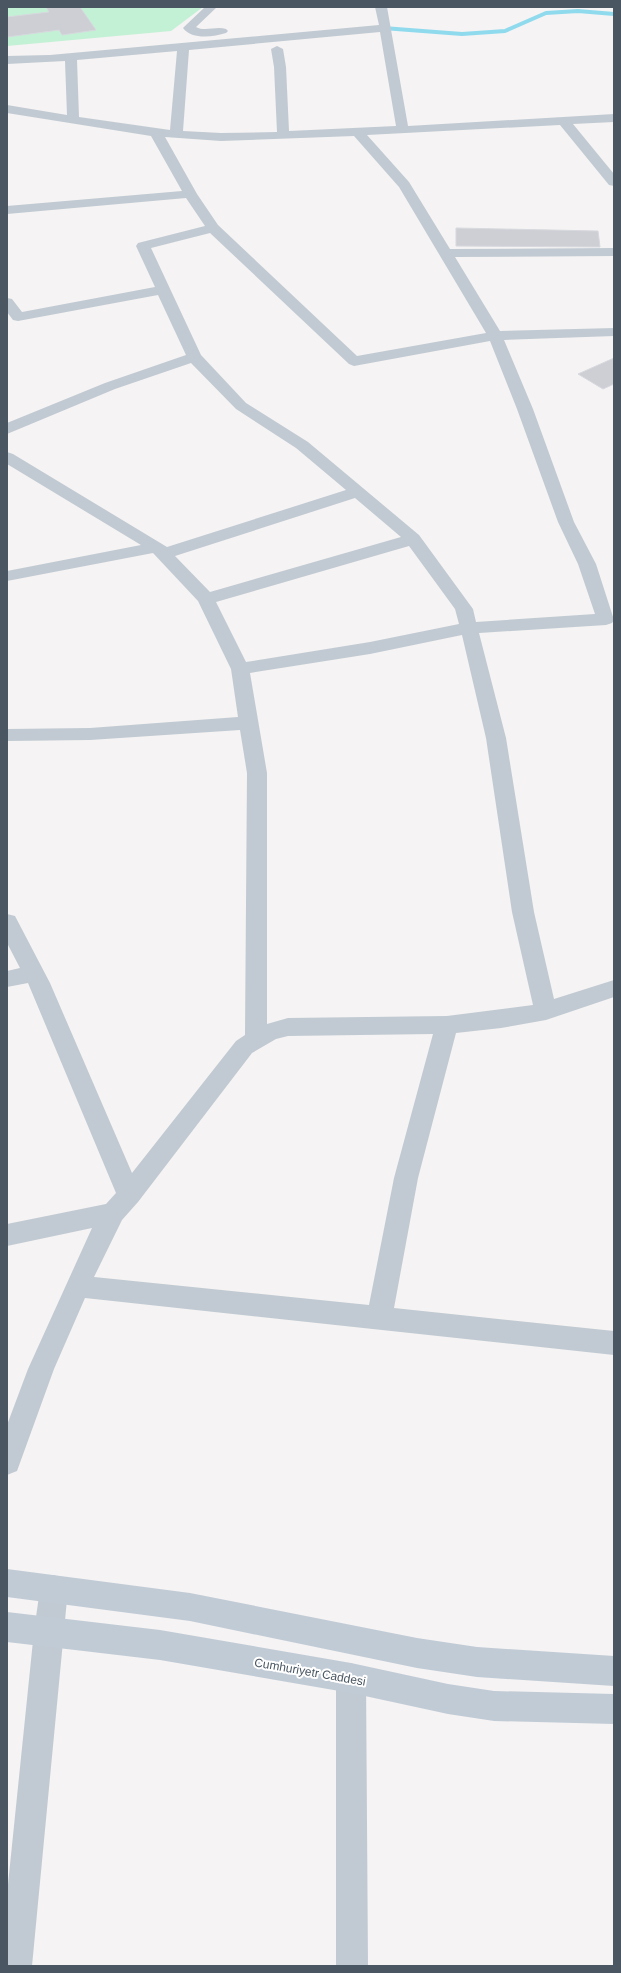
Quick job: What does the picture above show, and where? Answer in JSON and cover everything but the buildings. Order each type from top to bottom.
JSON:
[{"type":"main road","points":[[7,1582],[190,1607],[402,1650],[477,1662],[614,1671]]},
{"type":"main road","name":"Cumhuriyetr Caddesi","points":[[7,1627],[160,1645],[351,1678],[448,1699],[494,1706],[614,1709]]},
{"type":"street","points":[[211,7],[191,25],[189,28],[191,30],[206,33],[383,14]]},
{"type":"street","points":[[383,14],[402,128]]},
{"type":"street","points":[[183,52],[383,14]]},
{"type":"street","points":[[372,42],[387,41]]},
{"type":"street","points":[[7,60],[277,49],[343,44]]},
{"type":"street","points":[[277,49],[280,67],[283,136]]},
{"type":"street","points":[[176,135],[183,52]]},
{"type":"street","points":[[71,57],[73,119]]},
{"type":"street","points":[[7,109],[176,135],[283,136],[402,128],[614,118]]},
{"type":"street","points":[[564,121],[614,182]]},
{"type":"street","points":[[240,669],[370,648],[469,628],[610,620],[587,564],[566,522],[525,409],[495,336],[404,185],[357,132]]},
{"type":"street","points":[[156,133],[190,194],[212,228],[354,361],[495,336],[614,332]]},
{"type":"street","points":[[7,210],[190,194]]},
{"type":"street","points":[[212,228],[142,246],[194,357],[241,406],[302,445],[413,539],[464,609],[496,738],[523,912],[546,1011]]},
{"type":"street","points":[[446,253],[614,252]]},
{"type":"street","points":[[18,317],[163,290]]},
{"type":"street","points":[[7,302],[18,317],[18,324],[7,328]]},
{"type":"street","points":[[7,429],[110,386],[194,357]]},
{"type":"street","points":[[7,457],[160,551],[206,599],[240,669],[257,773],[256,1038]]},
{"type":"street","points":[[7,576],[160,551],[357,492]]},
{"type":"street","points":[[206,599],[413,539]]},
{"type":"street","points":[[7,735],[90,734],[249,723]]},
{"type":"street","points":[[7,922],[33,973],[129,1195]]},
{"type":"street","points":[[7,979],[33,973]]},
{"type":"street","points":[[7,1462],[41,1369],[94,1248],[113,1213],[129,1195],[244,1048],[256,1038],[269,1032],[288,1027],[447,1025],[501,1019],[546,1011],[614,988]]},
{"type":"street","points":[[379,1319],[406,1178],[447,1025]]},
{"type":"street","points":[[7,1235],[113,1213]]},
{"type":"street","points":[[78,1286],[169,1294],[379,1319],[614,1343]]},
{"type":"street","points":[[16,1966],[48,1631],[54,1589]]},
{"type":"street","points":[[351,1678],[352,1966]]},
{"type":"green space","points":[[7,7],[203,7],[171,31],[7,46]]},
{"type":"waterway","points":[[383,28],[462,34],[505,31],[546,13],[578,11],[614,14]]}]
